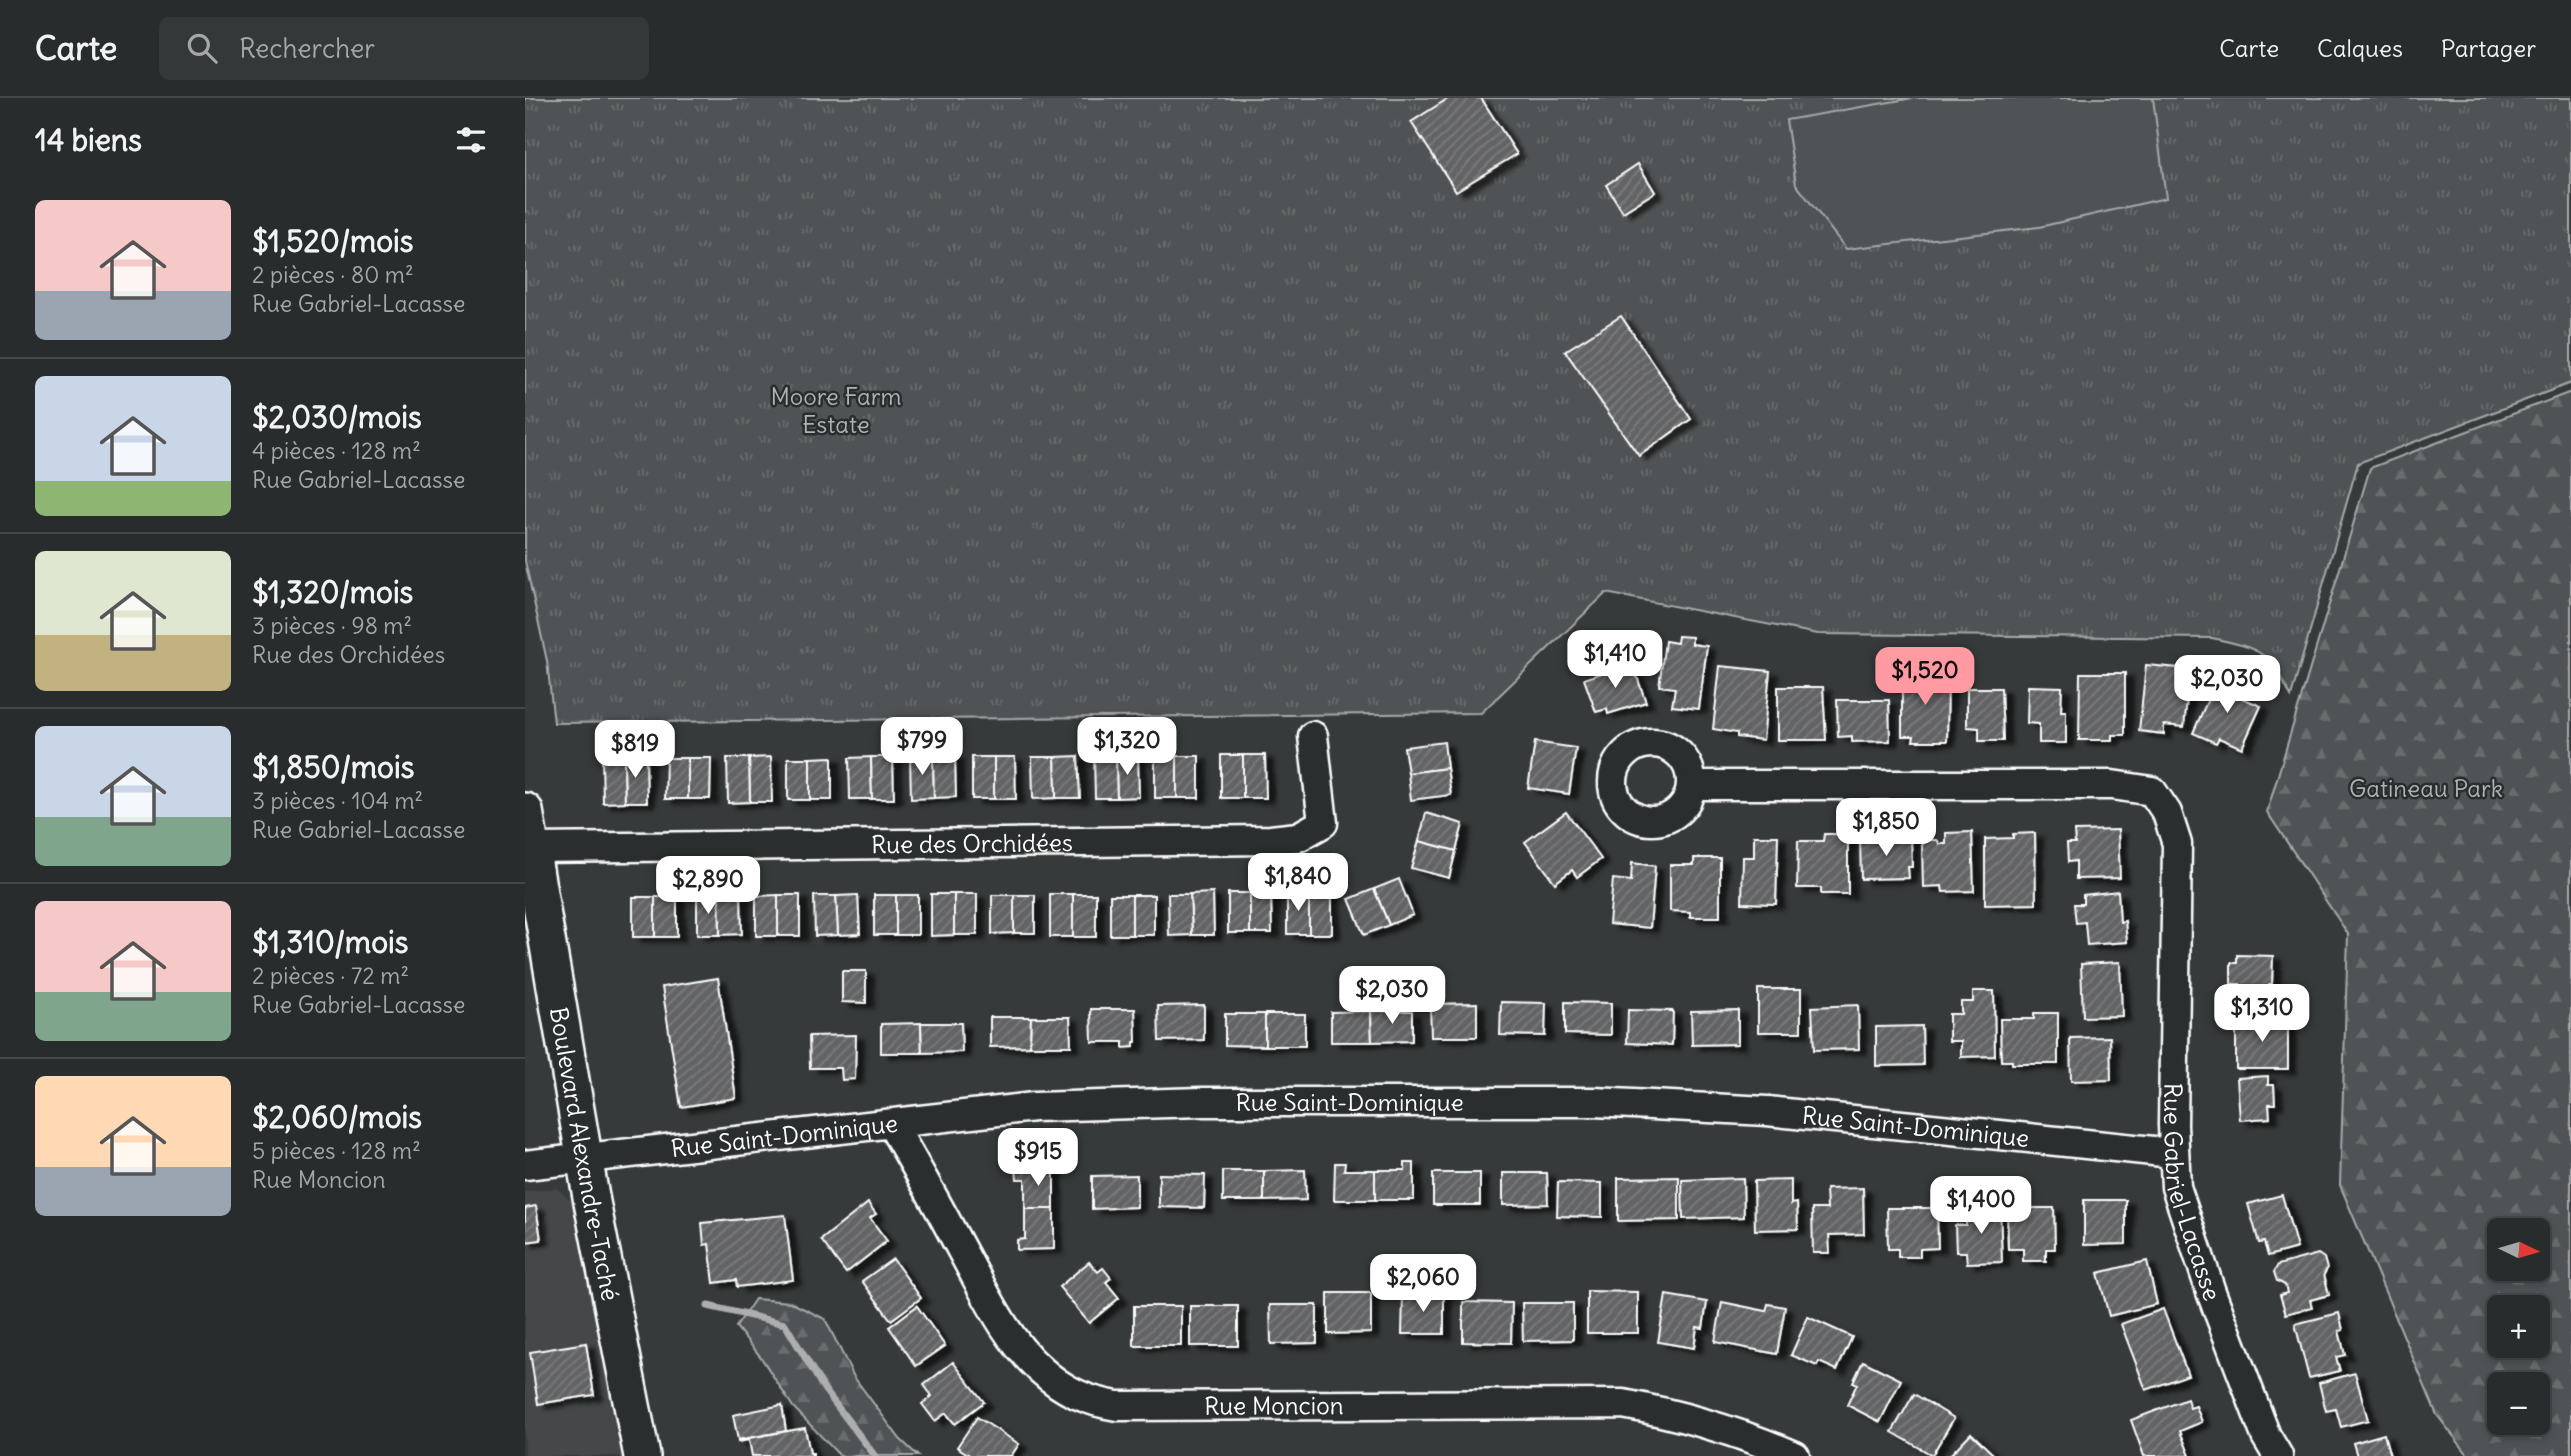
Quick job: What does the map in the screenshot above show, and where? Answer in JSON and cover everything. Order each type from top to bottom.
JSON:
[{"type":"main road","name":"Boulevard Alexandre-Taché","points":[[525,811],[585,1157],[642,1456]]},
{"type":"street","name":"Rue des Orchidées","points":[[531,848],[1298,837],[1323,823],[1313,736]]},
{"type":"street","name":"Rue Gabriel-Lacasse","points":[[1692,785],[2112,785],[2152,791],[2167,813],[2177,844],[2173,1153],[2176,1186],[2211,1292],[2266,1436],[2278,1456]]},
{"type":"street","name":"Rue Saint-Dominique","points":[[525,1165],[1034,1107],[1202,1102],[1594,1102],[1767,1111],[2173,1153]]},
{"type":"street","name":"Rue Moncion","points":[[892,1125],[992,1306],[1018,1346],[1041,1371],[1066,1389],[1091,1401],[1117,1406],[1588,1402],[1623,1404],[1703,1421],[1795,1456]]},
{"type":"shaded area","points":[[557,1188],[584,1213],[630,1456],[525,1456],[525,1192]]},
{"type":"green space","name":"Moore Farm Estate","points":[[525,98],[2571,98],[2571,383],[2358,463],[2291,697],[2276,670],[2262,654],[2242,645],[2212,638],[1818,634],[1606,593],[1481,713],[554,723],[547,661],[525,561]]},
{"type":"green space","points":[[1913,98],[2153,98],[2166,198],[2039,227],[1846,249],[1796,184],[1786,120]]},
{"type":"green space","name":"Gatineau Park","points":[[2571,392],[2571,1456],[2469,1456],[2437,1415],[2340,1185],[2348,934],[2267,812],[2370,468]]},
{"type":"green space","points":[[755,1299],[790,1302],[825,1319],[854,1377],[900,1439],[918,1456],[840,1456],[793,1407],[760,1356],[736,1327]]},
{"type":"building","points":[[1449,98],[1481,98],[1517,154],[1456,191],[1411,122]]},
{"type":"building","points":[[1638,164],[1655,192],[1623,212],[1606,185]]},
{"type":"building","points":[[1621,316],[1691,419],[1639,456],[1565,351]]},
{"type":"building","points":[[1678,636],[1692,637],[1692,644],[1707,646],[1699,709],[1672,706],[1675,688],[1659,686],[1665,641],[1677,643]]},
{"type":"building","points":[[1629,664],[1633,675],[1636,674],[1646,702],[1608,714],[1607,709],[1596,712],[1584,679]]},
{"type":"building","points":[[2146,665],[2190,669],[2184,727],[2164,725],[2164,734],[2139,731]]},
{"type":"building","points":[[1720,666],[1770,671],[1763,740],[1737,737],[1737,733],[1713,729]]},
{"type":"building","points":[[2080,673],[2125,673],[2125,735],[2112,735],[2112,740],[2079,740]]},
{"type":"building","points":[[1902,675],[1948,675],[1947,741],[1913,741],[1914,736],[1902,736]]},
{"type":"building","points":[[2217,679],[2245,691],[2242,698],[2261,706],[2242,748],[2219,738],[2216,743],[2193,733]]},
{"type":"building","points":[[2028,686],[2062,687],[2061,711],[2066,711],[2066,743],[2039,743],[2039,724],[2027,723]]},
{"type":"building","points":[[1778,687],[1823,687],[1826,740],[1778,740]]},
{"type":"building","points":[[1967,688],[2001,688],[2003,741],[1979,741],[1979,728],[1967,727]]},
{"type":"building","points":[[1837,700],[1889,700],[1890,741],[1852,742],[1852,736],[1838,737]]},
{"type":"building","points":[[1444,742],[1447,768],[1408,773],[1404,747]]},
{"type":"building","points":[[1535,742],[1576,748],[1569,794],[1528,788]]},
{"type":"building","points":[[1221,755],[1243,755],[1243,798],[1221,798]]},
{"type":"building","points":[[1243,755],[1265,755],[1266,798],[1243,798]]},
{"type":"building","points":[[933,756],[934,798],[911,799],[910,757]]},
{"type":"building","points":[[933,756],[955,756],[956,797],[934,798]]},
{"type":"building","points":[[1078,756],[1080,798],[1056,798],[1055,757]]},
{"type":"building","points":[[1094,756],[1116,756],[1117,798],[1095,798]]},
{"type":"building","points":[[1116,756],[1138,756],[1139,797],[1117,798]]},
{"type":"building","points":[[1155,756],[1177,756],[1177,798],[1155,798]]},
{"type":"building","points":[[1177,756],[1199,756],[1199,798],[1177,798]]},
{"type":"building","points":[[771,757],[772,802],[750,802],[749,758]]},
{"type":"building","points":[[832,757],[832,800],[810,800],[810,758]]},
{"type":"building","points":[[871,757],[872,799],[850,799],[849,758]]},
{"type":"building","points":[[871,757],[893,757],[894,799],[872,799]]},
{"type":"building","points":[[972,757],[994,757],[994,799],[972,799]]},
{"type":"building","points":[[994,757],[1015,757],[1016,799],[994,799]]},
{"type":"building","points":[[1032,757],[1055,757],[1056,798],[1033,799]]},
{"type":"building","points":[[624,758],[625,802],[603,803],[602,759]]},
{"type":"building","points":[[624,758],[646,758],[647,802],[625,802]]},
{"type":"building","points":[[666,758],[688,758],[688,799],[665,799]]},
{"type":"building","points":[[688,758],[711,758],[710,799],[688,799]]},
{"type":"building","points":[[727,758],[749,758],[750,802],[728,803]]},
{"type":"building","points":[[788,758],[810,758],[810,800],[788,800]]},
{"type":"building","points":[[1447,768],[1451,795],[1411,800],[1408,773]]},
{"type":"building","points":[[1566,812],[1601,859],[1577,877],[1572,870],[1555,883],[1525,842]]},
{"type":"building","points":[[1426,813],[1463,824],[1456,851],[1419,841]]},
{"type":"building","points":[[2118,830],[2120,878],[2076,879],[2076,861],[2068,862],[2067,843],[2075,843],[2074,831]]},
{"type":"building","points":[[1972,832],[1974,891],[1943,892],[1942,886],[1923,887],[1922,845],[1926,840],[1937,840],[1940,844],[1946,844],[1946,833]]},
{"type":"building","points":[[2035,833],[2036,904],[1985,905],[1985,839],[2013,838],[2013,834]]},
{"type":"building","points":[[1824,834],[1848,834],[1848,894],[1821,894],[1821,888],[1797,888],[1798,841],[1823,841]]},
{"type":"building","points":[[1754,836],[1778,836],[1776,904],[1742,903],[1743,857],[1754,857]]},
{"type":"building","points":[[1911,837],[1912,867],[1908,867],[1909,878],[1861,879],[1860,838]]},
{"type":"building","points":[[1419,841],[1456,851],[1449,878],[1411,868]]},
{"type":"building","points":[[1694,858],[1720,858],[1720,917],[1690,917],[1690,912],[1670,911],[1670,865],[1694,865]]},
{"type":"building","points":[[1632,863],[1655,866],[1650,928],[1609,924],[1613,879],[1631,881]]},
{"type":"building","points":[[1399,879],[1413,915],[1389,925],[1374,889]]},
{"type":"building","points":[[1374,889],[1389,925],[1364,935],[1349,899]]},
{"type":"building","points":[[2118,891],[2120,922],[2125,921],[2127,942],[2087,945],[2085,922],[2076,923],[2074,904],[2083,904],[2083,895]]},
{"type":"building","points":[[1287,892],[1309,892],[1309,934],[1287,934]]},
{"type":"building","points":[[1309,892],[1332,892],[1332,934],[1309,934]]},
{"type":"building","points":[[1213,893],[1214,935],[1192,935],[1190,894]]},
{"type":"building","points":[[1228,893],[1250,893],[1250,933],[1228,933]]},
{"type":"building","points":[[1250,893],[1271,893],[1272,933],[1250,933]]},
{"type":"building","points":[[931,894],[954,894],[954,935],[931,936]]},
{"type":"building","points":[[954,894],[977,894],[977,935],[954,935]]},
{"type":"building","points":[[1050,894],[1073,894],[1073,937],[1050,937]]},
{"type":"building","points":[[1073,894],[1096,894],[1096,937],[1073,937]]},
{"type":"building","points":[[1168,894],[1190,894],[1192,935],[1169,936]]},
{"type":"building","points":[[741,895],[742,934],[720,935],[719,896]]},
{"type":"building","points":[[778,895],[778,936],[756,936],[756,896]]},
{"type":"building","points":[[778,895],[800,895],[800,936],[778,936]]},
{"type":"building","points":[[858,895],[860,934],[838,935],[836,896]]},
{"type":"building","points":[[874,895],[896,895],[896,935],[874,935]]},
{"type":"building","points":[[896,895],[918,895],[918,935],[896,935]]},
{"type":"building","points":[[992,895],[1014,895],[1014,933],[992,934]]},
{"type":"building","points":[[1014,895],[1035,895],[1035,933],[1014,933]]},
{"type":"building","points":[[1110,895],[1132,895],[1132,935],[1110,935]]},
{"type":"building","points":[[1132,895],[1154,895],[1154,935],[1132,935]]},
{"type":"building","points":[[697,896],[719,896],[720,935],[697,935]]},
{"type":"building","points":[[814,896],[836,896],[838,935],[815,936]]},
{"type":"building","points":[[633,897],[655,897],[655,937],[633,937]]},
{"type":"building","points":[[655,897],[677,897],[677,937],[655,937]]},
{"type":"building","points":[[2237,955],[2273,956],[2269,997],[2240,996],[2240,984],[2231,984],[2231,963],[2237,963]]},
{"type":"building","points":[[2120,962],[2122,1016],[2083,1017],[2081,964]]},
{"type":"building","points":[[842,971],[866,971],[866,1003],[842,1002]]},
{"type":"building","points":[[718,978],[736,1098],[681,1107],[662,987]]},
{"type":"building","points":[[1758,989],[1801,989],[1801,1032],[1758,1032]]},
{"type":"building","points":[[1973,991],[1994,991],[1995,1056],[1961,1057],[1961,1041],[1949,1041],[1949,1014],[1961,1014],[1961,1002],[1973,1002]]},
{"type":"building","points":[[1501,1002],[1546,1003],[1545,1036],[1500,1035]]},
{"type":"building","points":[[1565,1002],[1611,1003],[1611,1035],[1565,1034]]},
{"type":"building","points":[[1477,1003],[1477,1037],[1431,1037],[1430,1004]]},
{"type":"building","points":[[1204,1005],[1204,1040],[1159,1041],[1158,1006]]},
{"type":"building","points":[[1858,1005],[1859,1049],[1814,1050],[1812,1007]]},
{"type":"building","points":[[1091,1009],[1135,1009],[1134,1047],[1123,1048],[1123,1042],[1092,1042]]},
{"type":"building","points":[[1628,1010],[1673,1011],[1672,1045],[1627,1043]]},
{"type":"building","points":[[1738,1010],[1738,1044],[1692,1045],[1691,1011]]},
{"type":"building","points":[[1371,1011],[1372,1042],[1331,1042],[1331,1012]]},
{"type":"building","points":[[1371,1011],[1412,1011],[1412,1041],[1372,1042]]},
{"type":"building","points":[[2034,1013],[2058,1013],[2058,1064],[2012,1064],[2012,1061],[2001,1061],[2000,1019],[2034,1019]]},
{"type":"building","points":[[1225,1014],[1265,1014],[1265,1046],[1225,1045]]},
{"type":"building","points":[[1265,1014],[1305,1014],[1305,1046],[1265,1046]]},
{"type":"building","points":[[990,1017],[1031,1017],[1030,1046],[990,1047]]},
{"type":"building","points":[[1031,1017],[1070,1017],[1071,1046],[1030,1046]]},
{"type":"building","points":[[2236,1018],[2288,1018],[2288,1069],[2236,1069]]},
{"type":"building","points":[[921,1023],[922,1053],[881,1053],[881,1024]]},
{"type":"building","points":[[921,1023],[961,1023],[962,1052],[922,1053]]},
{"type":"building","points":[[1922,1026],[1923,1065],[1876,1066],[1876,1027]]},
{"type":"building","points":[[856,1035],[855,1079],[842,1080],[841,1068],[810,1068],[809,1036]]},
{"type":"building","points":[[2110,1037],[2111,1080],[2071,1081],[2070,1038]]},
{"type":"building","points":[[2268,1076],[2268,1085],[2274,1085],[2275,1104],[2269,1104],[2270,1118],[2240,1120],[2237,1078]]},
{"type":"building","points":[[1335,1163],[1345,1163],[1344,1170],[1375,1170],[1375,1200],[1334,1200]]},
{"type":"building","points":[[1405,1163],[1414,1163],[1414,1200],[1375,1200],[1375,1170],[1405,1170]]},
{"type":"building","points":[[1054,1168],[1054,1209],[1025,1209],[1025,1179],[1017,1179],[1016,1169]]},
{"type":"building","points":[[1305,1170],[1306,1200],[1264,1201],[1264,1171]]},
{"type":"building","points":[[1223,1171],[1264,1171],[1264,1201],[1223,1201]]},
{"type":"building","points":[[1433,1173],[1480,1173],[1480,1205],[1433,1205]]},
{"type":"building","points":[[1503,1173],[1547,1173],[1548,1204],[1503,1205]]},
{"type":"building","points":[[1159,1174],[1205,1175],[1204,1208],[1159,1207]]},
{"type":"building","points":[[1137,1175],[1137,1207],[1092,1209],[1092,1176]]},
{"type":"building","points":[[1679,1177],[1679,1220],[1618,1221],[1618,1178]]},
{"type":"building","points":[[1743,1178],[1744,1217],[1683,1219],[1682,1180]]},
{"type":"building","points":[[1791,1180],[1791,1204],[1797,1203],[1798,1229],[1755,1230],[1754,1181]]},
{"type":"building","points":[[1558,1182],[1602,1183],[1602,1217],[1557,1216]]},
{"type":"building","points":[[1863,1188],[1864,1234],[1829,1235],[1830,1253],[1813,1253],[1812,1209],[1827,1209],[1826,1189]]},
{"type":"building","points":[[2282,1195],[2297,1248],[2268,1256],[2264,1242],[2259,1243],[2248,1204]]},
{"type":"building","points":[[2084,1200],[2126,1200],[2126,1244],[2084,1245]]},
{"type":"building","points":[[868,1203],[876,1214],[870,1218],[887,1241],[846,1273],[821,1240]]},
{"type":"building","points":[[536,1206],[541,1240],[525,1242],[525,1208]]},
{"type":"building","points":[[2000,1207],[2002,1262],[1967,1263],[1966,1252],[1956,1252],[1955,1225],[1966,1225],[1966,1208]]},
{"type":"building","points":[[1887,1208],[1937,1208],[1938,1248],[1920,1249],[1920,1257],[1898,1257],[1898,1249],[1888,1249]]},
{"type":"building","points":[[2007,1208],[2054,1208],[2055,1249],[2046,1249],[2046,1261],[2023,1261],[2023,1249],[2008,1249]]},
{"type":"building","points":[[1025,1209],[1054,1209],[1054,1249],[1017,1250],[1017,1240],[1025,1239]]},
{"type":"building","points":[[785,1215],[793,1280],[737,1287],[736,1280],[714,1283],[709,1244],[704,1245],[702,1223]]},
{"type":"building","points":[[2318,1254],[2324,1258],[2327,1269],[2324,1274],[2329,1295],[2310,1300],[2312,1307],[2286,1314],[2280,1295],[2287,1293],[2285,1285],[2277,1281],[2274,1272],[2278,1265]]},
{"type":"building","points":[[893,1259],[921,1298],[891,1320],[862,1281]]},
{"type":"building","points":[[2147,1261],[2157,1304],[2109,1316],[2098,1273]]},
{"type":"building","points":[[1089,1262],[1098,1272],[1103,1268],[1111,1278],[1106,1282],[1119,1298],[1089,1323],[1059,1287]]},
{"type":"building","points":[[1587,1291],[1638,1292],[1638,1333],[1587,1333]]},
{"type":"building","points":[[1328,1293],[1371,1293],[1371,1333],[1328,1334]]},
{"type":"building","points":[[1403,1294],[1444,1295],[1444,1334],[1402,1334]]},
{"type":"building","points":[[1666,1295],[1707,1302],[1703,1328],[1697,1327],[1694,1348],[1658,1342]]},
{"type":"building","points":[[1463,1302],[1512,1303],[1511,1343],[1463,1342]]},
{"type":"building","points":[[1722,1302],[1766,1311],[1768,1304],[1785,1307],[1777,1354],[1715,1342]]},
{"type":"building","points":[[1522,1303],[1573,1303],[1573,1340],[1523,1341]]},
{"type":"building","points":[[1270,1305],[1317,1305],[1317,1343],[1271,1344]]},
{"type":"building","points":[[917,1306],[945,1346],[916,1366],[889,1327]]},
{"type":"building","points":[[1134,1306],[1181,1306],[1181,1346],[1134,1346]]},
{"type":"building","points":[[1190,1306],[1238,1306],[1238,1346],[1190,1346]]},
{"type":"building","points":[[2163,1309],[2188,1375],[2146,1390],[2121,1324]]},
{"type":"building","points":[[2339,1313],[2343,1330],[2339,1331],[2345,1355],[2336,1357],[2340,1371],[2309,1378],[2295,1324]]},
{"type":"building","points":[[1808,1317],[1852,1337],[1837,1370],[1819,1362],[1817,1366],[1791,1355]]},
{"type":"building","points":[[586,1343],[594,1395],[538,1404],[530,1352]]},
{"type":"building","points":[[1863,1361],[1901,1380],[1880,1422],[1847,1405],[1857,1384],[1853,1382]]},
{"type":"building","points":[[953,1362],[984,1402],[955,1424],[946,1413],[935,1421],[922,1404],[932,1396],[924,1385]]},
{"type":"building","points":[[2355,1373],[2368,1420],[2341,1427],[2336,1409],[2326,1411],[2319,1383]]},
{"type":"building","points":[[1914,1394],[1954,1418],[1932,1455],[1892,1432]]},
{"type":"building","points":[[2187,1399],[2190,1408],[2196,1406],[2202,1422],[2180,1431],[2190,1456],[2144,1456],[2131,1420]]},
{"type":"building","points":[[782,1405],[786,1431],[738,1440],[733,1415]]},
{"type":"building","points":[[977,1417],[1019,1444],[1011,1456],[971,1456],[957,1447]]},
{"type":"building","points":[[805,1428],[813,1456],[752,1456],[749,1440],[738,1442],[738,1440]]},
{"type":"building","points":[[1971,1433],[1995,1456],[1949,1456]]},
{"type":"building","points":[[2384,1434],[2390,1456],[2357,1456],[2353,1443]]},
{"type":"waterway","points":[[708,1306],[785,1324],[824,1389],[875,1456]]}]
